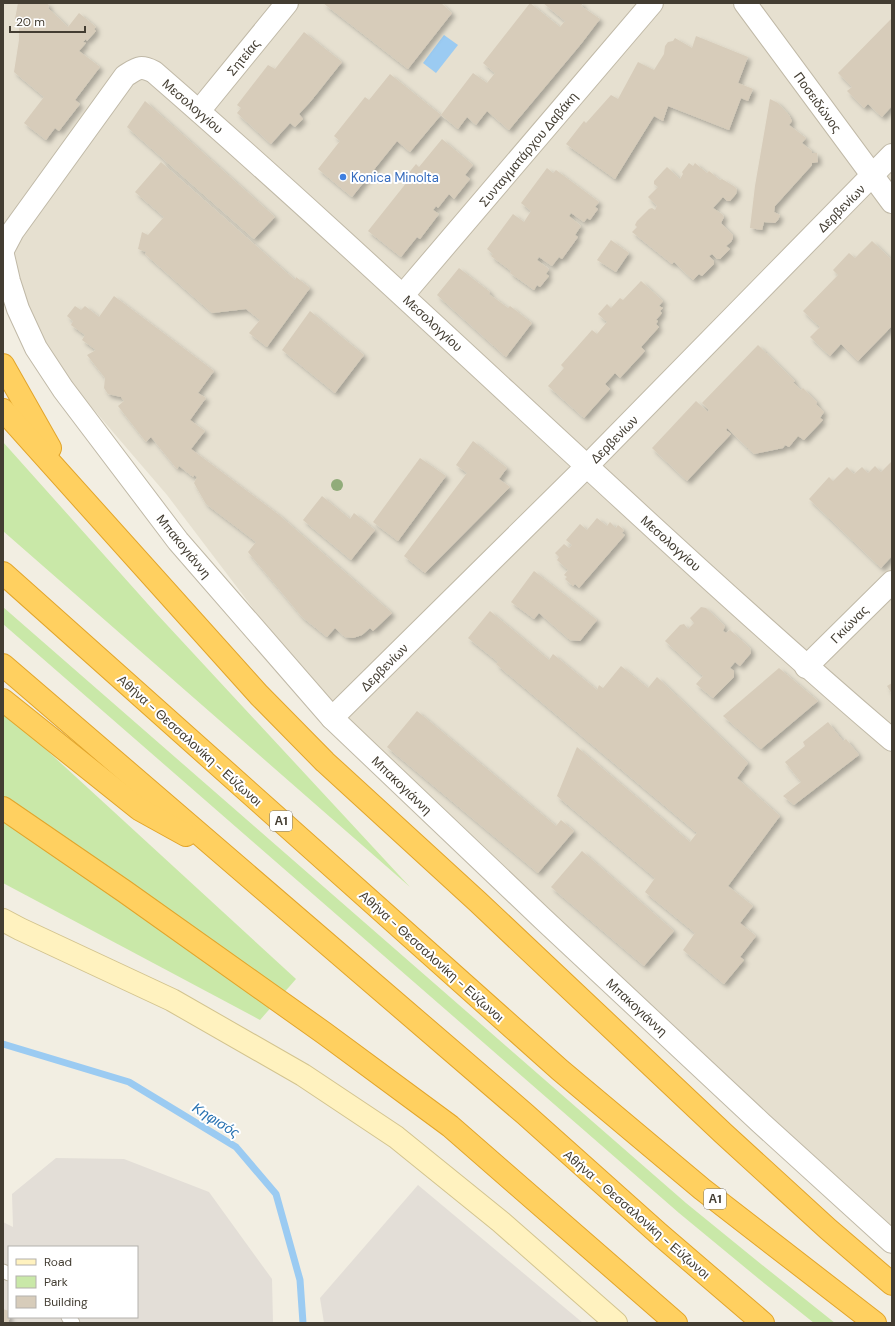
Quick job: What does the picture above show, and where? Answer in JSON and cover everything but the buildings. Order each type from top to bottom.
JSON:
[{"type":"highway","points":[[3,365],[70,482]]},
{"type":"highway","points":[[3,410],[70,482],[259,695],[325,762],[478,902],[724,1134],[828,1229],[892,1284]]},
{"type":"highway","name":"Αθήνα - Θεσσαλονίκη - Εύζωνοι","points":[[3,573],[560,1070],[702,1189],[875,1323]]},
{"type":"highway","name":"Αθήνα - Θεσσαλονίκη - Εύζωνοι","points":[[3,665],[525,1114],[658,1233],[763,1323]]},
{"type":"highway","points":[[3,700],[139,809],[224,856]]},
{"type":"highway","points":[[3,808],[124,891],[324,1033],[450,1126],[676,1323]]},
{"type":"main road","points":[[3,920],[172,1000],[303,1074],[396,1137],[501,1222],[616,1323]]},
{"type":"street","name":"Σητείας","points":[[199,111],[287,3]]},
{"type":"street","name":"Συνταγματάρχου Δαβάκη","points":[[403,295],[652,3]]},
{"type":"street","name":"Ποσειδώνος","points":[[745,3],[892,202]]},
{"type":"street","name":"Μεσολογγίου","points":[[3,250],[13,231],[125,76],[135,70],[145,68],[154,72],[403,295],[806,666],[892,740]]},
{"type":"street","name":"Δερβενίων","points":[[332,718],[587,466],[892,155]]},
{"type":"street","name":"Μπακογιάννη","points":[[3,255],[18,309],[36,348],[63,390],[178,541],[332,718],[755,1118],[892,1242]]},
{"type":"street","name":"Γκιώνας","points":[[806,666],[892,582]]},
{"type":"shaded area","points":[[3,3],[892,3],[892,1229],[867,1209],[358,730],[274,636],[167,495],[64,375],[29,320],[3,238]]},
{"type":"shaded area","points":[[56,1158],[124,1159],[209,1192],[272,1279],[273,1323],[3,1323],[3,1222],[13,1227],[12,1194]]},
{"type":"shaded area","points":[[418,1185],[583,1323],[324,1323],[320,1298]]},
{"type":"green space","points":[[3,442],[155,612],[410,887],[3,531]]},
{"type":"green space","points":[[3,607],[686,1203],[835,1323],[814,1323],[679,1213],[3,624]]},
{"type":"green space","points":[[3,710],[296,979],[260,1020],[3,883]]},
{"type":"water","points":[[444,35],[458,45],[436,73],[423,63]]},
{"type":"waterway","name":"Κηφισός","points":[[3,1044],[129,1082],[236,1147],[276,1194],[300,1280],[303,1323]]},
{"type":"place","name":"Konica Minolta","points":[[343,177]]}]
